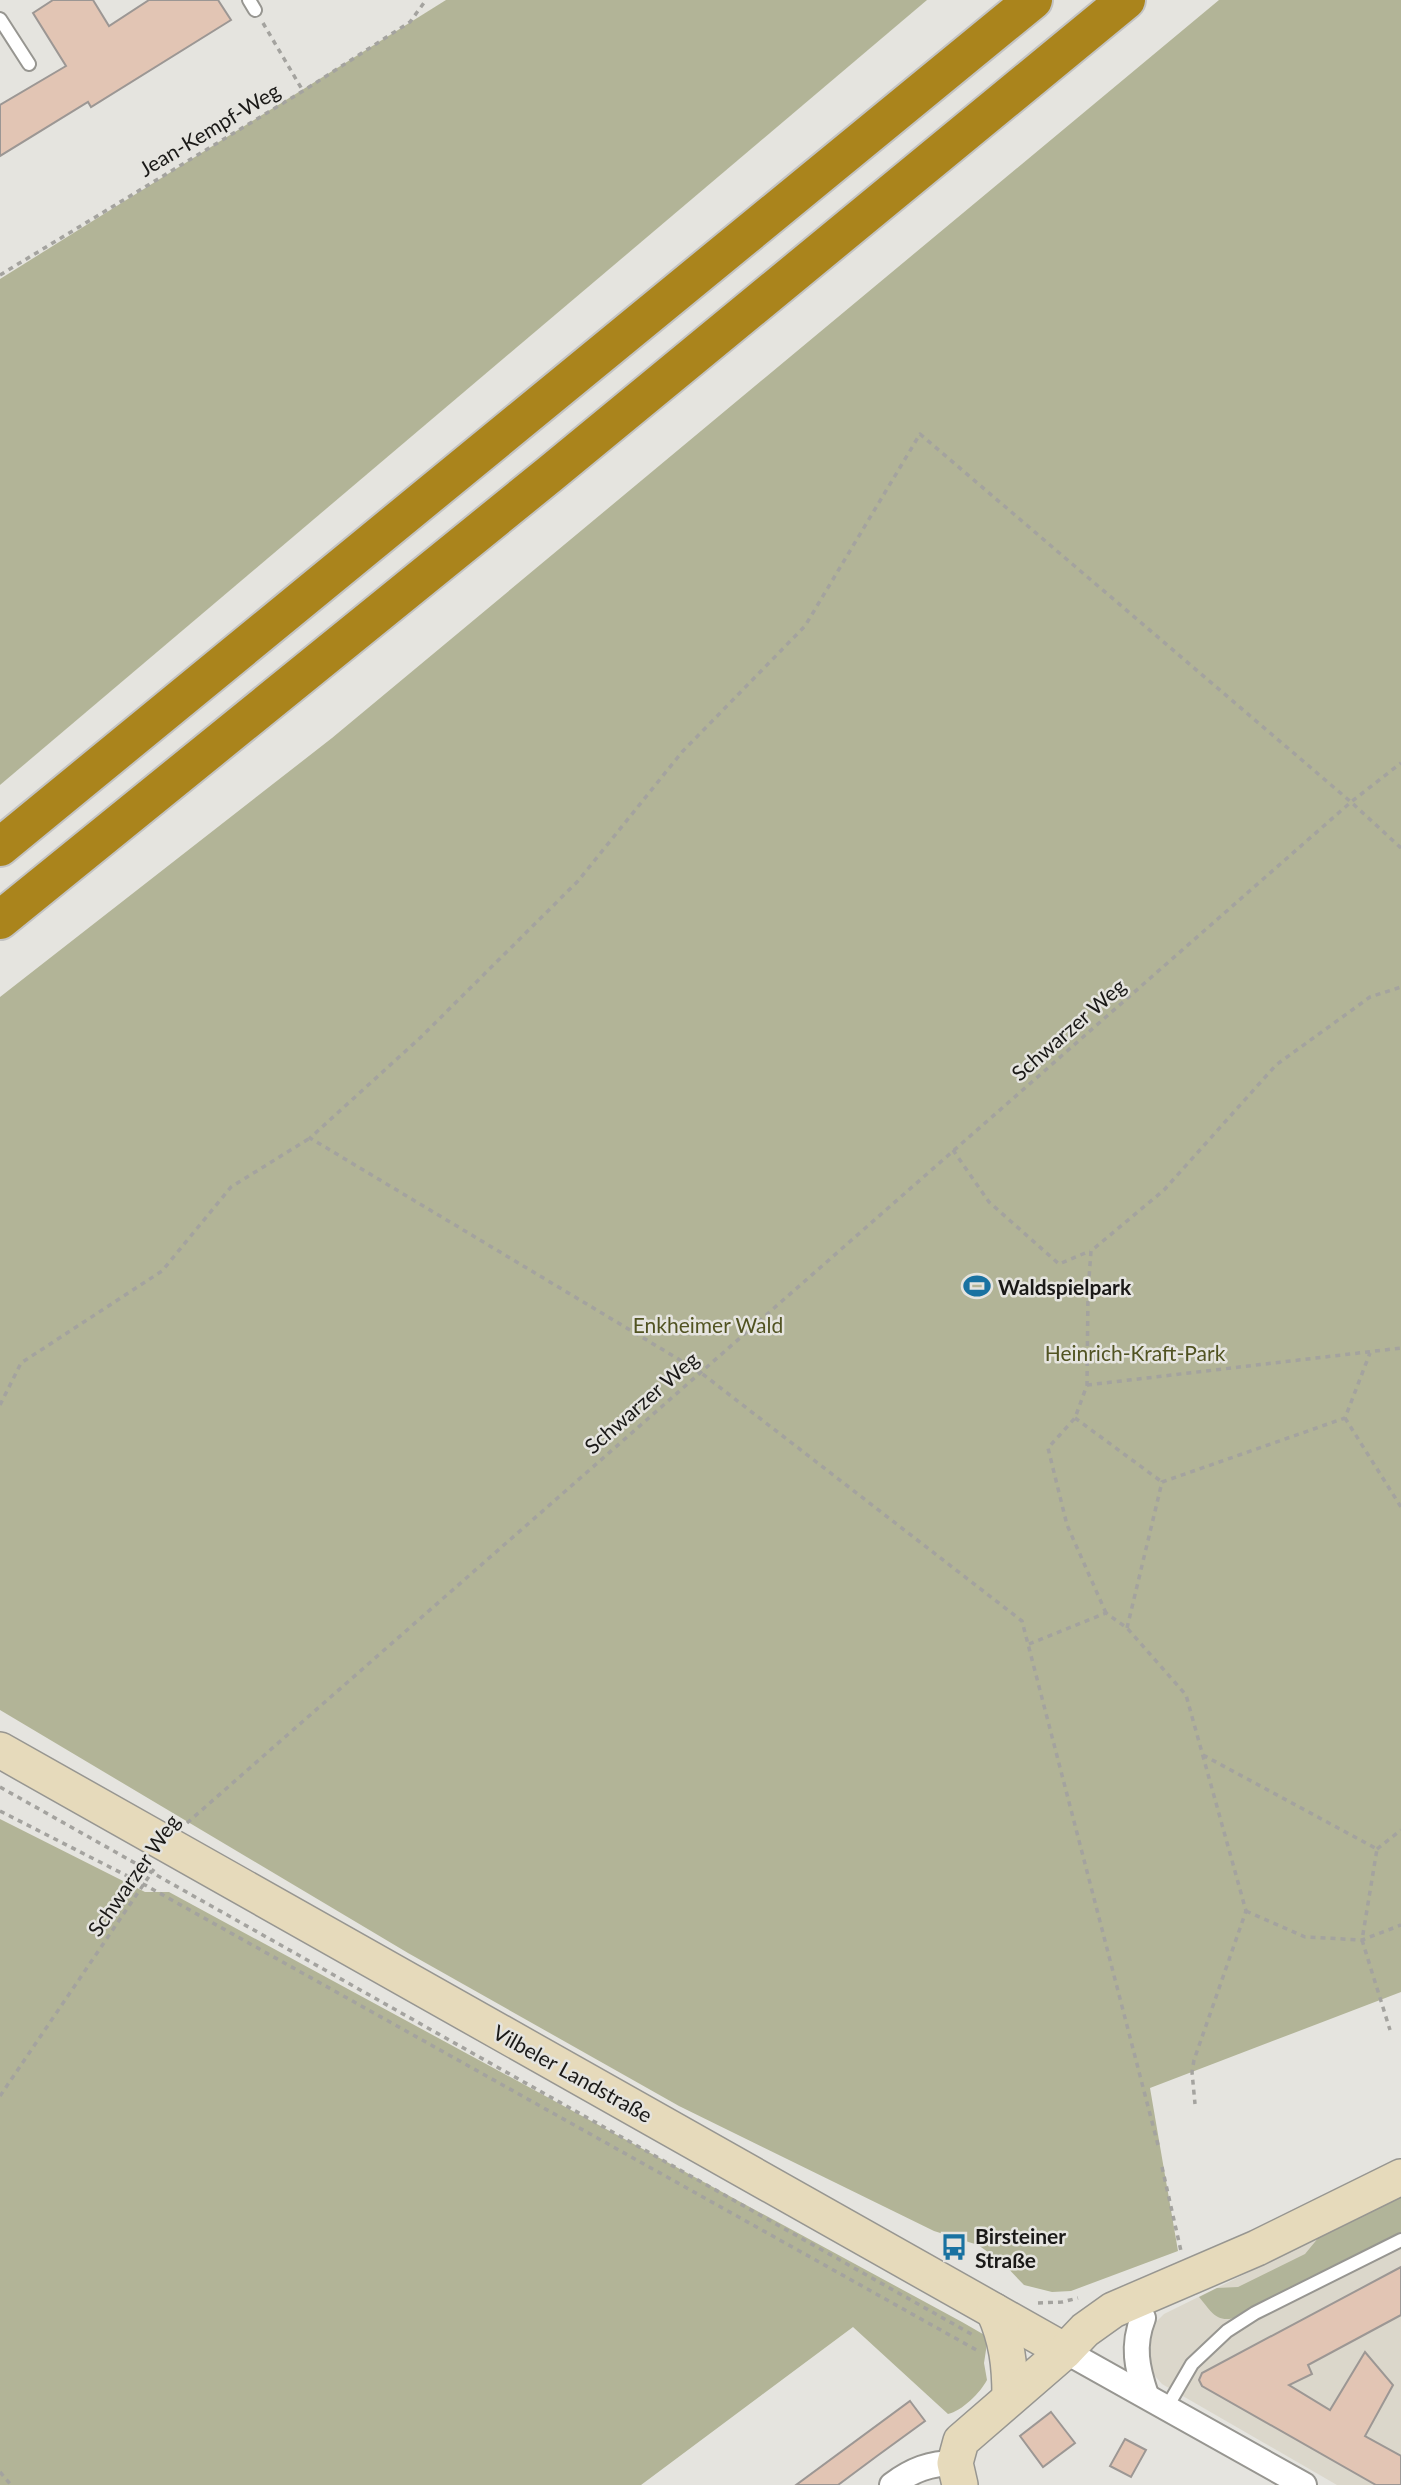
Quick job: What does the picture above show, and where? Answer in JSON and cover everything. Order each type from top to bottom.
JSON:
[{"type":"highway","points":[[0,847],[1033,0]]},
{"type":"highway","points":[[0,920],[550,474],[1126,0]]},
{"type":"main road","name":"Vilbeler Landstraße","points":[[0,1750],[161,1859],[1065,2351]]},
{"type":"main road","points":[[958,2474],[961,2441],[1065,2351],[1084,2330],[1128,2314],[1401,2177]]},
{"type":"main road","points":[[994,2311],[1056,2320],[1128,2314]]},
{"type":"main road","points":[[994,2311],[1004,2334],[1008,2355],[1010,2397]]},
{"type":"street","points":[[1128,2314],[1137,2339],[1136,2358],[1156,2401]]},
{"type":"street","name":"Vilbeler Landstraße","points":[[1065,2351],[1304,2485]]},
{"type":"street","points":[[892,2485],[921,2467],[935,2463],[958,2474]]},
{"type":"lane","points":[[0,19],[29,64]]},
{"type":"lane","points":[[1156,2401],[1227,2330],[1339,2269],[1401,2240]]},
{"type":"path","name":"Jean-Kempf-Weg","points":[[0,275],[303,91],[410,22],[426,0]]},
{"type":"path","points":[[252,5],[303,91]]},
{"type":"path","points":[[0,1405],[21,1363],[162,1271],[231,1187],[310,1139],[421,1037],[578,881],[682,752],[805,626],[920,434],[1351,802],[1401,848]]},
{"type":"path","name":"Schwarzer Weg","points":[[0,2096],[181,1828],[1351,802],[1401,763]]},
{"type":"path","points":[[953,1150],[989,1202],[1059,1264],[1091,1251],[1164,1190],[1276,1065],[1370,997],[1401,987]]},
{"type":"path","points":[[310,1139],[700,1372],[1022,1621],[1158,2145]]},
{"type":"path","points":[[1091,1251],[1087,1385],[1075,1418],[1048,1448],[1068,1525],[1106,1613],[1127,1628],[1186,1695],[1246,1911],[1194,2060],[1192,2072],[1195,2104]]},
{"type":"path","points":[[1087,1385],[1401,1348]]},
{"type":"path","points":[[1162,1482],[1345,1418],[1370,1353]]},
{"type":"path","points":[[1075,1418],[1162,1482]]},
{"type":"path","points":[[1345,1418],[1401,1507]]},
{"type":"path","points":[[1127,1628],[1162,1482]]},
{"type":"path","points":[[1028,1644],[1106,1613]]},
{"type":"path","points":[[1203,1755],[1377,1849]]},
{"type":"path","points":[[0,1787],[161,1859],[1008,2355]]},
{"type":"path","points":[[0,1809],[14,1819],[145,1885],[984,2355],[1008,2355]]},
{"type":"path","points":[[1390,2030],[1362,1940],[1377,1849],[1401,1830]]},
{"type":"path","points":[[1246,1911],[1305,1937],[1362,1940],[1401,1925]]},
{"type":"path","points":[[1162,2167],[1182,2253]]},
{"type":"path","points":[[1038,2302],[1062,2302],[1079,2298]]},
{"type":"path","points":[[0,2472],[11,2485]]},
{"type":"shaded area","points":[[1401,2197],[1401,2485],[1337,2485],[1162,2384],[1155,2376],[1149,2367],[1148,2330],[1164,2314]]},
{"type":"green space","points":[[446,0],[927,0],[0,785],[0,279]]},
{"type":"green space","name":"Enkheimer Wald","points":[[1219,0],[1401,0],[1401,1992],[1150,2088],[1178,2251],[1071,2291],[1052,2292],[1024,2285],[1002,2262],[978,2245],[934,2231],[679,2106],[408,1953],[0,1710],[0,997],[332,738]]},
{"type":"green space","points":[[0,1819],[145,1892],[169,1892],[962,2322],[988,2337],[984,2363],[987,2380],[970,2401],[948,2414],[853,2327],[641,2485],[0,2485]]},
{"type":"green space","points":[[1401,2197],[1401,2234],[1238,2317],[1219,2318],[1199,2297],[1217,2288],[1238,2287],[1305,2254],[1319,2237]]},
{"type":"building","points":[[53,0],[93,0],[109,26],[149,0],[218,0],[231,20],[91,107],[88,102],[0,156],[0,105],[66,66],[33,13]]},
{"type":"building","points":[[1401,2267],[1401,2315],[1308,2365],[1312,2374],[1289,2385],[1330,2410],[1365,2352],[1393,2385],[1365,2436],[1401,2456],[1401,2485],[1376,2485],[1202,2386],[1199,2380],[1202,2373]]},
{"type":"building","points":[[910,2401],[925,2421],[838,2485],[796,2485]]},
{"type":"building","points":[[1051,2412],[1075,2443],[1043,2467],[1020,2436]]},
{"type":"building","points":[[1125,2439],[1146,2450],[1131,2477],[1110,2466]]},
{"type":"place","name":"Waldspielpark","points":[[977,1286]]},
{"type":"place","name":"Birsteiner Straße","points":[[954,2247]]},
{"type":"park label","name":"Heinrich-Kraft-Park","points":[[1135,1352]]}]
